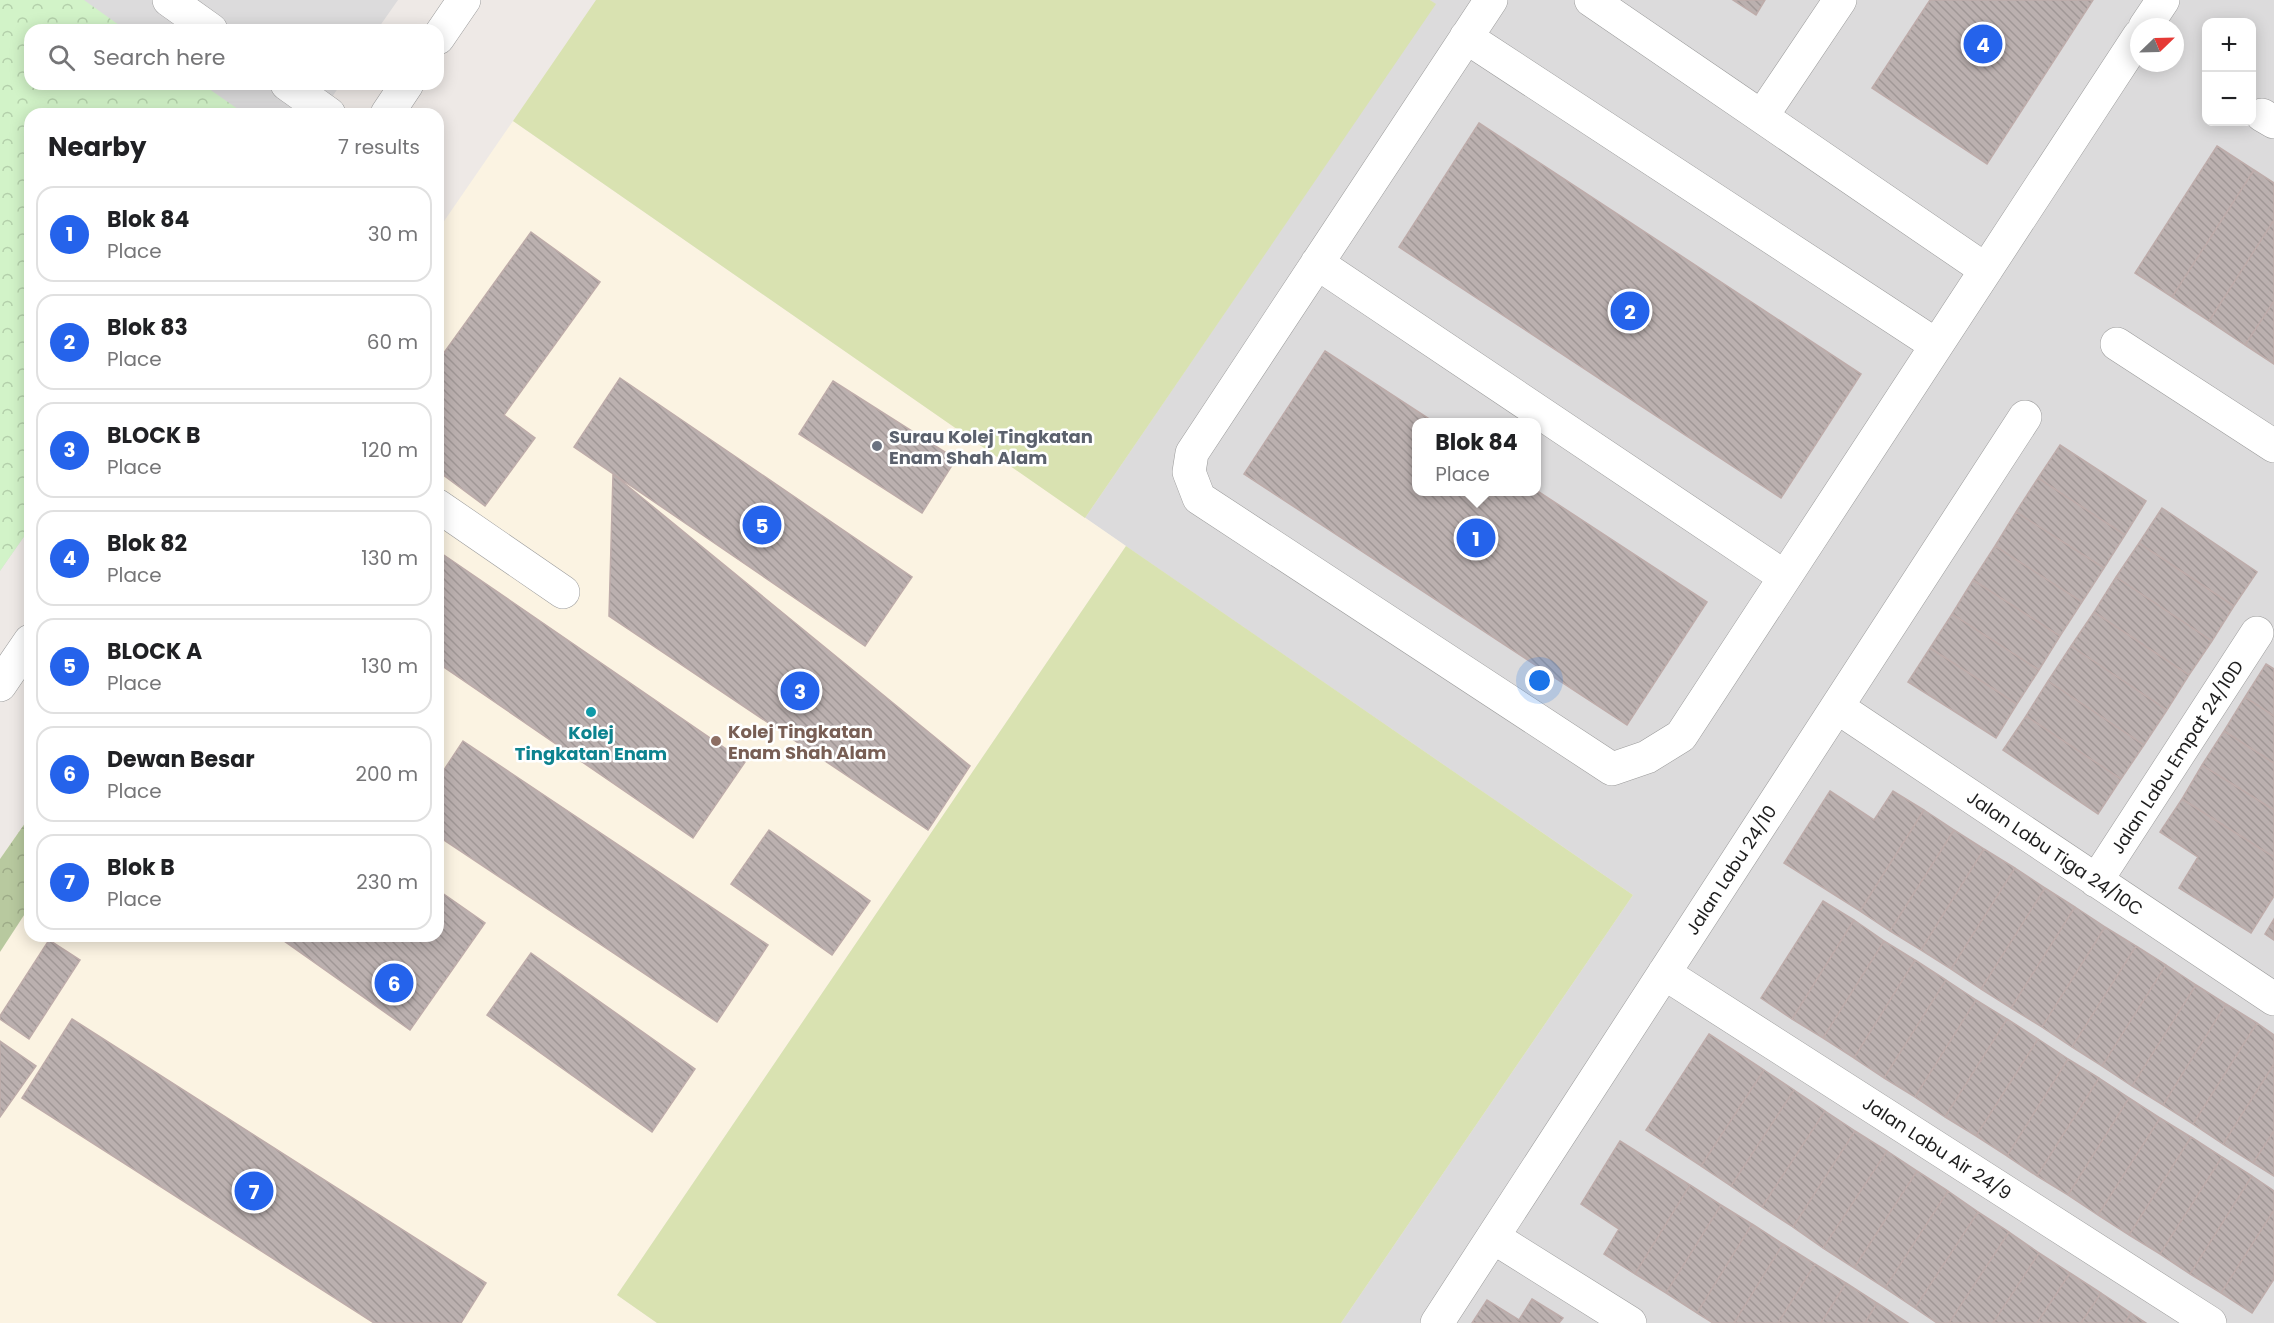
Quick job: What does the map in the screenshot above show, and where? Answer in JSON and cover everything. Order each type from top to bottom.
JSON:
[{"type":"street","points":[[169,0],[203,24]]},
{"type":"street","points":[[444,29],[464,0]]},
{"type":"street","points":[[1491,0],[1192,453],[1190,472],[1199,498],[1612,769],[1647,757],[1681,736],[2130,50]]},
{"type":"street","points":[[1591,0],[1986,270]]},
{"type":"street","points":[[1762,116],[1840,0]]},
{"type":"street","points":[[2151,18],[2163,0]]},
{"type":"street","points":[[1466,37],[1936,345]]},
{"type":"street","points":[[295,90],[320,108]]},
{"type":"street","points":[[391,108],[403,90]]},
{"type":"street","points":[[1317,263],[1785,578]]},
{"type":"street","points":[[2117,344],[2274,446]]},
{"type":"street","name":"Jalan Labu 24/10","points":[[1437,1323],[2025,417]]},
{"type":"street","points":[[444,510],[563,592]]},
{"type":"street","name":"Jalan Labu Empat 24/10D","points":[[2096,880],[2257,633]]},
{"type":"street","points":[[0,685],[24,650]]},
{"type":"street","name":"Jalan Labu Tiga 24/10C","points":[[1837,707],[2274,999]]},
{"type":"street","name":"Jalan Labu Air 24/9","points":[[1664,973],[2210,1323]]},
{"type":"street","points":[[1493,1237],[1630,1323]]},
{"type":"shaded area","points":[[0,0],[398,0],[381,24],[24,24],[24,90],[337,90],[324,108],[24,108],[24,537],[0,571]]},
{"type":"shaded area","points":[[1430,0],[2274,0],[2274,1323],[1341,1323],[1633,895],[1085,518],[1435,4]]},
{"type":"shaded area","name":"Kolej Tingkatan Enam Shah Alam","points":[[513,121],[1126,546],[617,1295],[657,1323],[0,1323],[0,859],[24,825],[24,942],[444,942],[444,221]]},
{"type":"green space","points":[[0,0],[84,0],[118,24],[24,24],[24,90],[211,90],[236,108],[24,108],[24,537],[0,571]]},
{"type":"green space","points":[[596,0],[1430,0],[1436,4],[1085,518],[513,121]]},
{"type":"green space","points":[[1126,546],[1633,895],[1341,1323],[657,1323],[617,1295]]},
{"type":"green space","points":[[24,825],[24,915],[0,952],[0,859]]},
{"type":"building","points":[[1733,0],[1765,0],[1756,15]]},
{"type":"building","points":[[1930,0],[2093,0],[1987,164],[1872,88]]},
{"type":"building","points":[[1479,123],[1861,374],[1781,498],[1399,247]]},
{"type":"building","points":[[2217,146],[2254,170],[2172,297],[2135,273]]},
{"type":"building","points":[[2254,170],[2274,183],[2274,220],[2209,321],[2172,297]]},
{"type":"building","points":[[2274,220],[2274,301],[2245,345],[2209,321]]},
{"type":"building","points":[[531,232],[600,282],[504,415],[535,438],[485,506],[444,475],[444,353]]},
{"type":"building","points":[[2274,301],[2274,364],[2245,345]]},
{"type":"building","points":[[1325,351],[1428,418],[1412,418],[1412,496],[1541,496],[1541,493],[1707,602],[1627,725],[1244,474]]},
{"type":"building","points":[[620,378],[912,577],[865,646],[574,447]]},
{"type":"building","name":"Surau Kolej Tingkatan Enam Shah Alam","points":[[833,381],[956,459],[922,513],[799,434]]},
{"type":"building","points":[[2060,445],[2146,501],[2125,535],[2038,478]]},
{"type":"building","points":[[613,474],[970,766],[928,830],[609,616]]},
{"type":"building","points":[[2038,478],[2125,535],[2104,568],[2016,512]]},
{"type":"building","points":[[2162,508],[2257,572],[2234,606],[2139,543]]},
{"type":"building","points":[[2016,512],[2104,568],[2082,602],[1995,546]]},
{"type":"building","points":[[2139,543],[2234,606],[2212,641],[2116,577]]},
{"type":"building","points":[[1995,546],[2082,602],[2060,636],[1973,580]]},
{"type":"building","name":"Kolej Tingkatan Enam","points":[[444,555],[745,762],[693,838],[444,667]]},
{"type":"building","points":[[2116,577],[2212,641],[2189,675],[2094,612]]},
{"type":"building","points":[[1973,580],[2060,636],[2039,670],[1952,614]]},
{"type":"building","points":[[2094,612],[2189,675],[2167,710],[2071,646]]},
{"type":"building","points":[[1952,614],[2039,670],[2017,704],[1930,648]]},
{"type":"building","points":[[2071,646],[2167,710],[2144,745],[2048,681]]},
{"type":"building","points":[[1930,648],[2017,704],[1996,738],[1908,682]]},
{"type":"building","points":[[2266,664],[2274,669],[2274,716],[2245,697]]},
{"type":"building","points":[[2048,681],[2144,745],[2121,779],[2026,716]]},
{"type":"building","points":[[2245,697],[2274,716],[2274,763],[2224,731]]},
{"type":"building","points":[[2026,716],[2121,779],[2098,814],[2003,750]]},
{"type":"building","points":[[2224,731],[2274,763],[2274,810],[2202,765]]},
{"type":"building","points":[[463,741],[768,945],[717,1022],[444,840],[444,770]]},
{"type":"building","points":[[2202,765],[2274,810],[2274,857],[2182,799]]},
{"type":"building","points":[[1830,791],[1874,820],[1893,791],[1924,810],[1860,911],[1784,863]]},
{"type":"building","points":[[2182,799],[2274,857],[2274,896],[2251,933],[2179,888],[2198,857],[2160,832]]},
{"type":"building","points":[[1924,810],[1954,830],[1890,931],[1860,911]]},
{"type":"building","points":[[769,830],[870,901],[832,955],[731,884]]},
{"type":"building","points":[[1954,830],[1984,849],[1921,950],[1890,931]]},
{"type":"building","points":[[1984,849],[2015,868],[1951,969],[1921,950]]},
{"type":"building","points":[[2015,868],[2045,888],[1981,989],[1951,969]]},
{"type":"building","points":[[2045,888],[2075,907],[2011,1008],[1981,989]]},
{"type":"building","points":[[444,894],[485,923],[410,1030],[285,942],[444,942]]},
{"type":"building","points":[[1823,901],[1854,920],[1792,1019],[1761,998]]},
{"type":"building","points":[[2075,907],[2105,927],[2042,1027],[2011,1008]]},
{"type":"building","points":[[2274,919],[2274,940],[2265,934]]},
{"type":"building","points":[[1854,920],[1884,941],[1823,1038],[1792,1019]]},
{"type":"building","points":[[2105,927],[2136,946],[2072,1047],[2042,1027]]},
{"type":"building","points":[[1884,941],[1915,960],[1854,1058],[1823,1038]]},
{"type":"building","points":[[48,942],[52,942],[80,960],[29,1039],[0,1019]]},
{"type":"building","points":[[2136,946],[2166,965],[2102,1066],[2072,1047]]},
{"type":"building","points":[[531,953],[695,1069],[652,1132],[487,1015]]},
{"type":"building","points":[[1915,960],[1946,980],[1884,1078],[1854,1058]]},
{"type":"building","points":[[2166,965],[2196,985],[2132,1086],[2102,1066]]},
{"type":"building","points":[[1946,980],[1976,1000],[1915,1097],[1884,1078]]},
{"type":"building","points":[[2196,985],[2226,1004],[2163,1105],[2132,1086]]},
{"type":"building","points":[[1976,1000],[2007,1019],[1945,1117],[1915,1097]]},
{"type":"building","points":[[2226,1004],[2257,1023],[2193,1124],[2163,1105]]},
{"type":"building","points":[[72,1019],[486,1283],[461,1323],[374,1323],[22,1098]]},
{"type":"building","points":[[2007,1019],[2038,1039],[1976,1136],[1945,1117]]},
{"type":"building","points":[[2257,1023],[2274,1035],[2274,1064],[2223,1144],[2193,1124]]},
{"type":"building","points":[[1709,1034],[1764,1070],[1701,1166],[1646,1130]]},
{"type":"building","points":[[2038,1039],[2068,1059],[2007,1156],[1976,1136]]},
{"type":"building","points":[[0,1041],[36,1066],[0,1117]]},
{"type":"building","points":[[2068,1059],[2099,1078],[2037,1176],[2007,1156]]},
{"type":"building","points":[[2274,1064],[2274,1131],[2253,1163],[2223,1144]]},
{"type":"building","points":[[1764,1070],[1794,1090],[1731,1186],[1701,1166]]},
{"type":"building","points":[[2099,1078],[2129,1098],[2068,1195],[2037,1176]]},
{"type":"building","points":[[1794,1090],[1825,1111],[1762,1207],[1731,1186]]},
{"type":"building","points":[[2129,1098],[2160,1118],[2098,1215],[2068,1195]]},
{"type":"building","points":[[1825,1111],[1855,1131],[1793,1227],[1762,1207]]},
{"type":"building","points":[[2160,1118],[2191,1137],[2129,1235],[2098,1215]]},
{"type":"building","points":[[1855,1131],[1887,1151],[1823,1248],[1793,1227]]},
{"type":"building","points":[[2274,1131],[2274,1176],[2253,1163]]},
{"type":"building","points":[[2191,1137],[2222,1157],[2160,1254],[2129,1235]]},
{"type":"building","points":[[1620,1141],[1690,1185],[1635,1274],[1604,1254],[1619,1229],[1581,1204]]},
{"type":"building","points":[[1887,1151],[1917,1171],[1854,1268],[1823,1248]]},
{"type":"building","points":[[2222,1157],[2252,1176],[2190,1274],[2160,1254]]},
{"type":"building","points":[[1917,1171],[1948,1191],[1885,1288],[1854,1268]]},
{"type":"building","points":[[2252,1176],[2274,1191],[2274,1210],[2221,1293],[2190,1274]]},
{"type":"building","points":[[1690,1185],[1721,1205],[1666,1293],[1635,1274]]},
{"type":"building","points":[[1948,1191],[1978,1212],[1915,1308],[1885,1288]]},
{"type":"building","points":[[1721,1205],[1752,1224],[1697,1313],[1666,1293]]},
{"type":"building","points":[[2274,1210],[2274,1279],[2252,1313],[2221,1293]]},
{"type":"building","points":[[1978,1212],[2009,1232],[1949,1323],[1937,1323],[1915,1308]]},
{"type":"building","points":[[1752,1224],[1783,1244],[1734,1323],[1713,1323],[1697,1313]]},
{"type":"building","points":[[2009,1232],[2039,1253],[1993,1323],[1949,1323]]},
{"type":"building","points":[[1783,1244],[1815,1264],[1778,1323],[1734,1323]]},
{"type":"building","points":[[2039,1253],[2070,1273],[2037,1323],[1993,1323]]},
{"type":"building","points":[[1815,1264],[1846,1283],[1821,1323],[1778,1323]]},
{"type":"building","points":[[2070,1273],[2101,1293],[2081,1323],[2037,1323]]},
{"type":"building","points":[[1846,1283],[1877,1303],[1865,1323],[1821,1323]]},
{"type":"building","points":[[2101,1293],[2131,1313],[2125,1323],[2081,1323]]},
{"type":"building","points":[[1532,1299],[1563,1318],[1559,1323],[1472,1323],[1487,1300],[1519,1320]]},
{"type":"building","points":[[1877,1303],[1908,1323],[1865,1323]]},
{"type":"building","points":[[2131,1313],[2146,1323],[2125,1323]]},
{"type":"place","name":"Blok 82","points":[[1983,44]]},
{"type":"place","name":"Blok 83","points":[[1630,311]]},
{"type":"place","name":"Surau Kolej Tingkatan Enam Shah Alam","points":[[877,446]]},
{"type":"place","name":"BLOCK A","points":[[762,525]]},
{"type":"place","name":"Blok 84","points":[[1476,538]]},
{"type":"place","name":"BLOCK B","points":[[800,691]]},
{"type":"place","name":"Kolej Tingkatan Enam","points":[[591,712]]},
{"type":"place","name":"Kolej Tingkatan Enam Shah Alam","points":[[716,741]]},
{"type":"place","name":"Dewan Besar","points":[[394,983]]},
{"type":"place","name":"Blok B","points":[[254,1191]]}]
